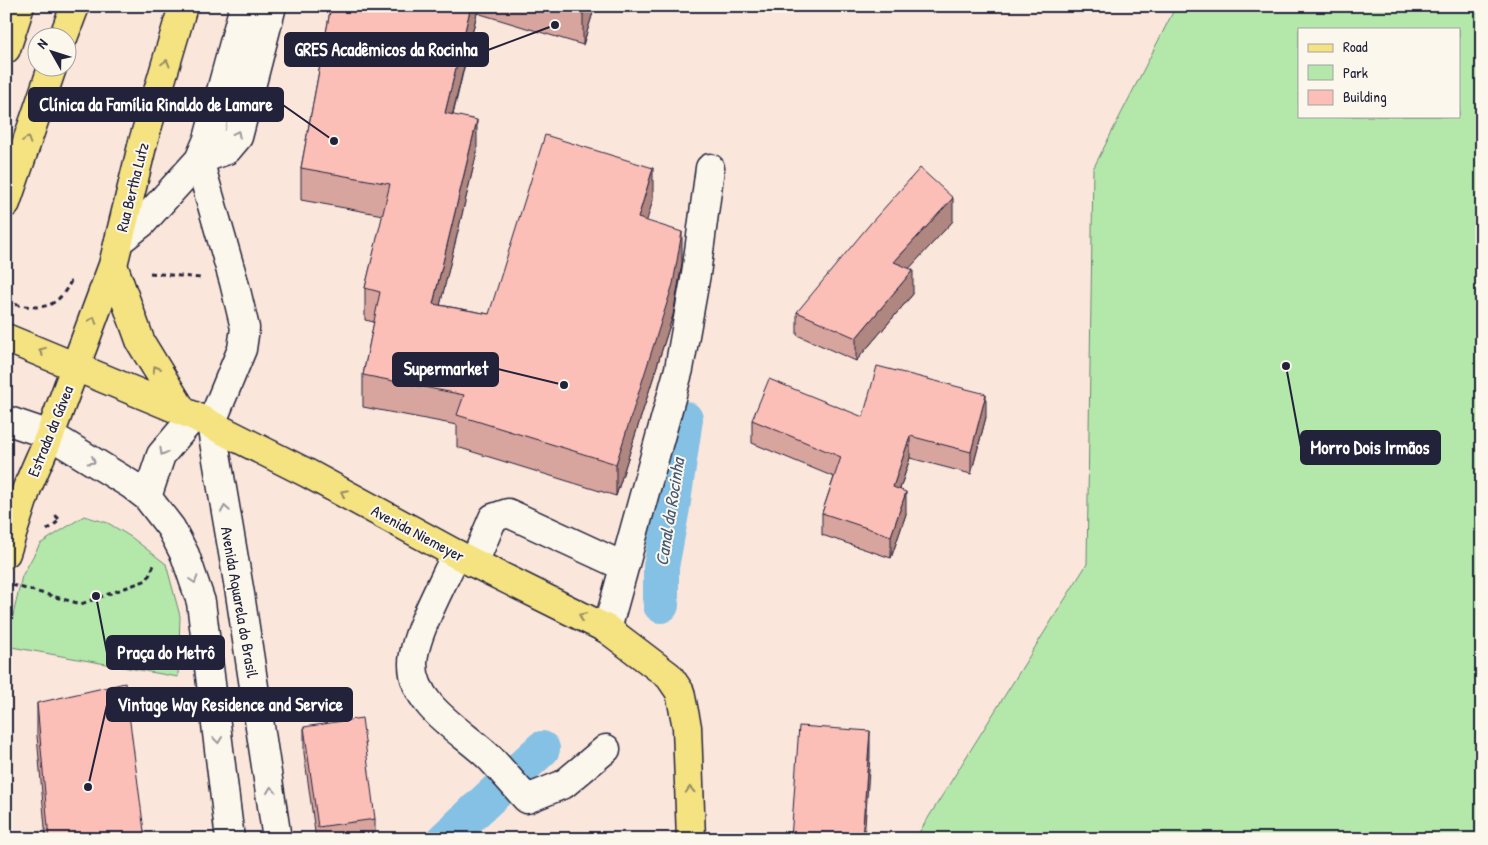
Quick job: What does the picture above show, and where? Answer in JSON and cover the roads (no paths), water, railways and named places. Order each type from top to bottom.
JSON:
[{"type":"main road","points":[[6,49],[20,6]]},
{"type":"main road","points":[[67,28],[75,6]]},
{"type":"main road","name":"Rua Bertha Lutz","points":[[76,366],[116,253],[143,142],[183,6]]},
{"type":"main road","points":[[6,203],[49,78]]},
{"type":"main road","points":[[116,253],[141,342],[196,417]]},
{"type":"main road","name":"Avenida Niemeyer","points":[[6,338],[196,417],[465,558],[607,629],[669,676],[680,692],[687,727],[691,839]]},
{"type":"main road","name":"Estrada da Gávea","points":[[10,564],[27,488],[50,435],[76,366]]},
{"type":"street","points":[[116,253],[199,160],[208,139],[244,6]]},
{"type":"street","points":[[199,160],[227,150],[238,136],[272,6]]},
{"type":"street","points":[[147,497],[161,455],[196,417],[239,357],[244,338],[244,328],[234,282],[199,160]]},
{"type":"street","points":[[607,629],[679,369],[696,274],[710,168]]},
{"type":"street","name":"Avenida Aquarela do Brasil","points":[[196,417],[240,594],[277,839]]},
{"type":"street","points":[[6,420],[50,435],[130,484],[147,497],[171,528],[185,555],[201,602],[230,839]]},
{"type":"street","points":[[606,749],[564,784],[527,799],[490,758],[438,713],[423,696],[414,680],[413,663],[419,638],[465,558],[493,518],[508,514],[623,566]]},
{"type":"waterway","name":"Canal da Rocinha","points":[[661,605],[661,567],[685,419]]},
{"type":"waterway","name":"Canal da Rocinha","points":[[445,839],[542,749]]},
{"type":"place","name":"GRES Acadêmicos da Rocinha","points":[[555,25]]},
{"type":"place","name":"Clínica da Família Rinaldo de Lamare","points":[[334,141]]},
{"type":"place","name":"Morro Dois Irmãos","points":[[1286,366]]},
{"type":"place","name":"Supermarket","points":[[564,385]]},
{"type":"place","name":"Praça do Metrô","points":[[96,596]]},
{"type":"place","name":"Vintage Way Residence and Service","points":[[88,787]]}]
